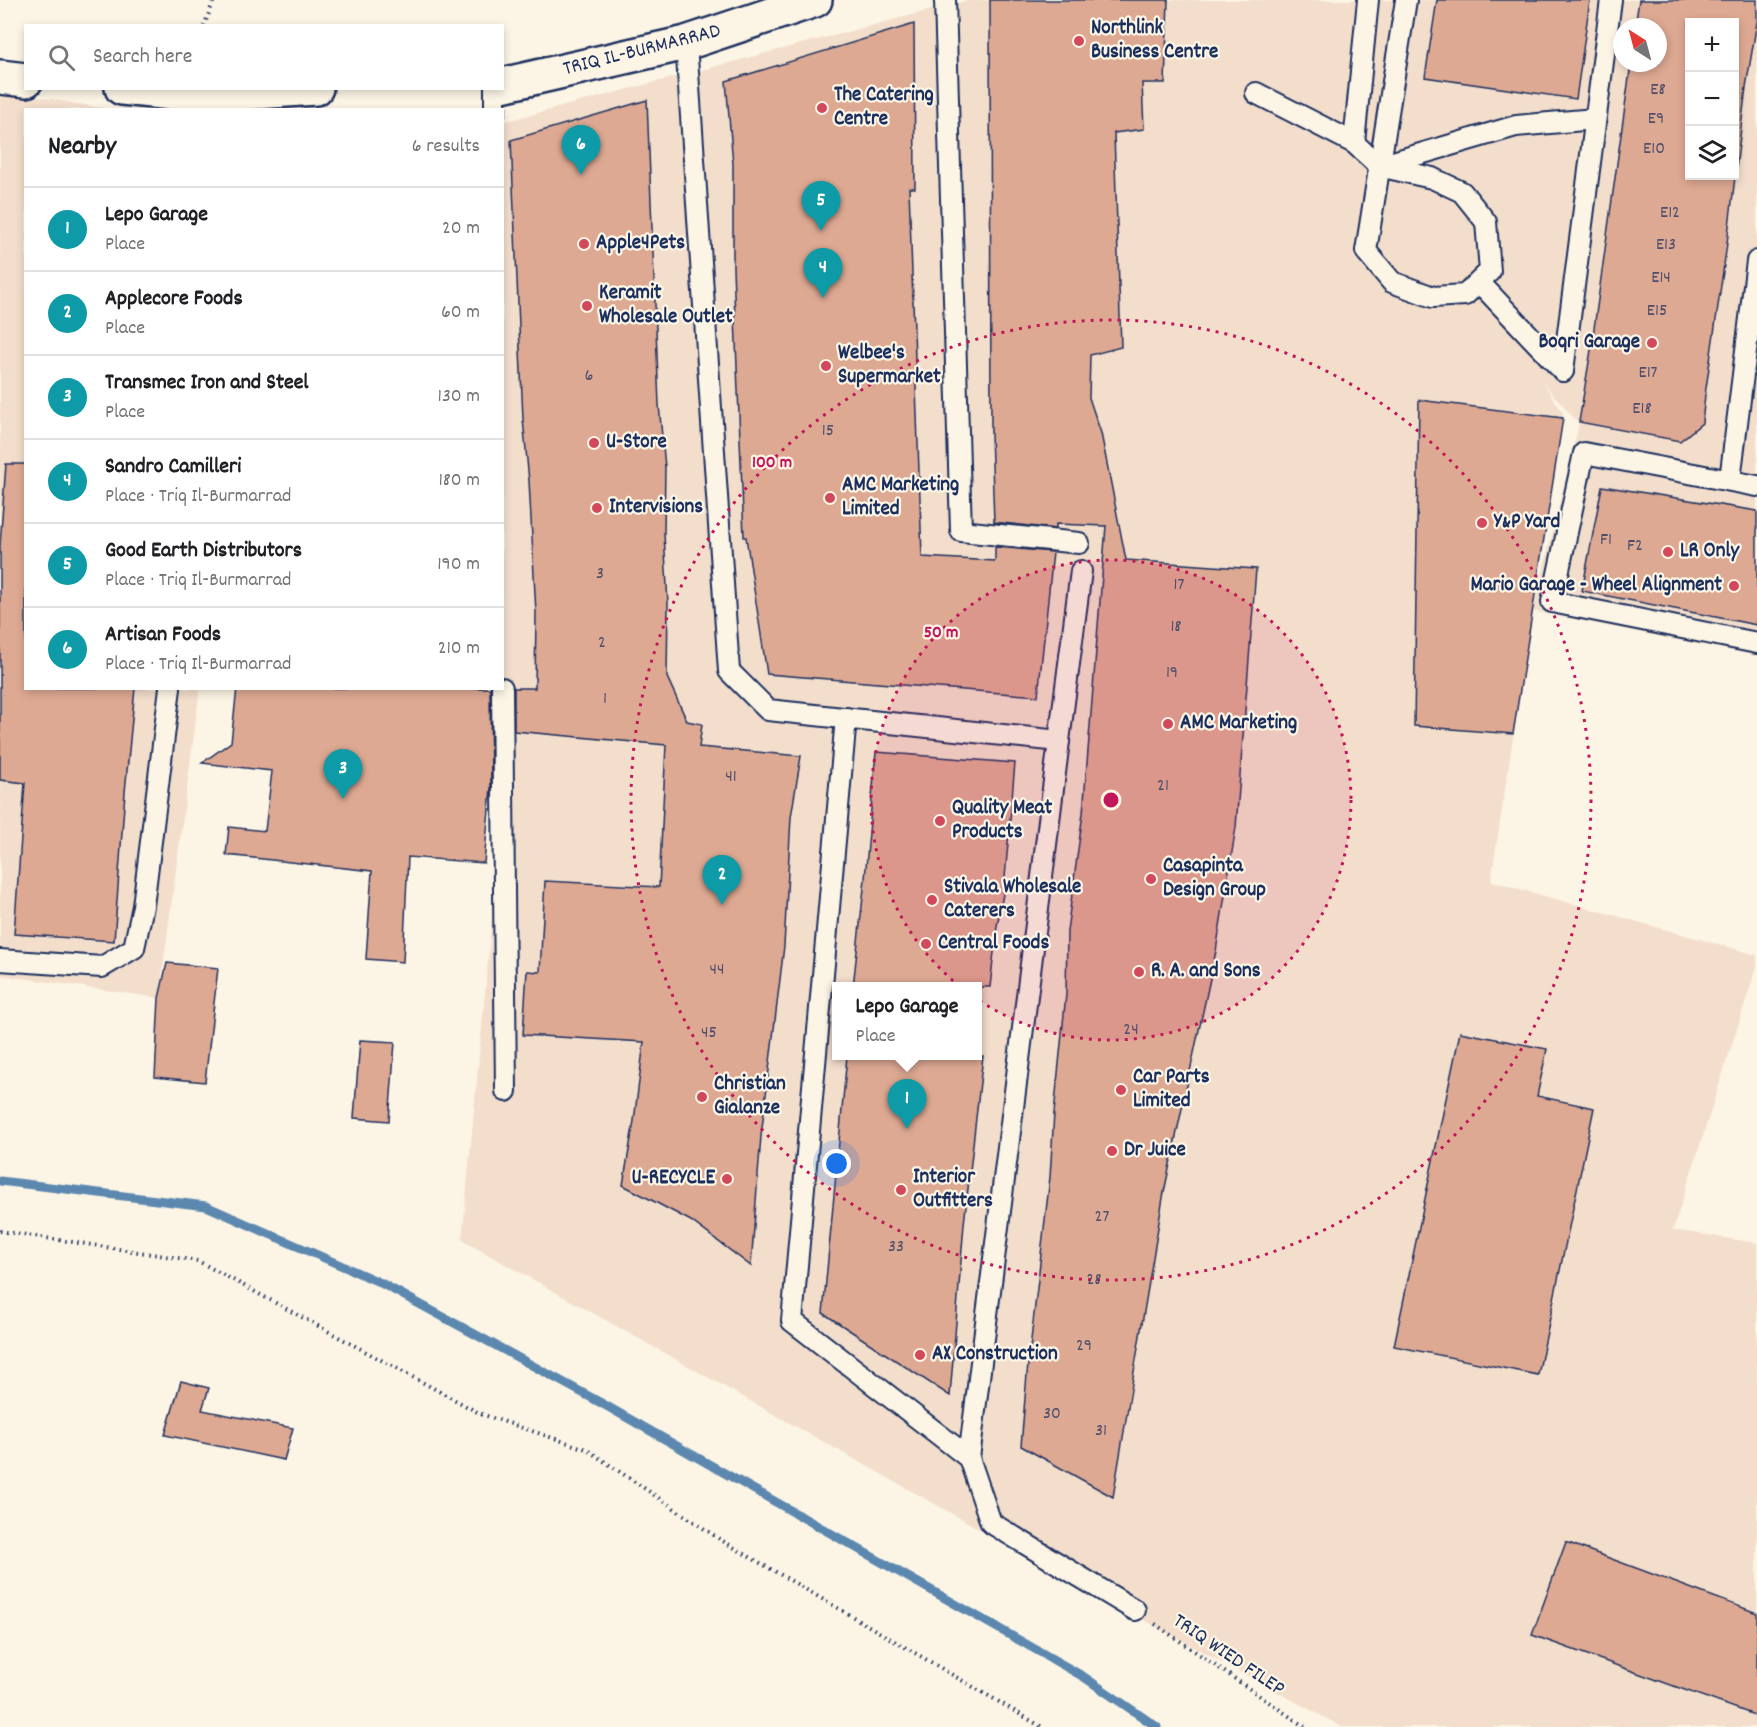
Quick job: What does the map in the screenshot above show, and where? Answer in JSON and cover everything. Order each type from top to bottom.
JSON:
[{"type":"street","name":"TRIQ IL-BURMARRAD","points":[[504,85],[686,43],[815,0]]},
{"type":"street","points":[[0,77],[24,80]]},
{"type":"street","points":[[133,90],[202,103],[301,90]]},
{"type":"lane","points":[[945,0],[961,531],[1079,543]]},
{"type":"lane","points":[[1354,143],[1368,0]]},
{"type":"lane","points":[[1256,93],[1354,143],[1379,166],[1432,178],[1462,192],[1486,222],[1490,271],[1465,295],[1434,297],[1392,282],[1366,251],[1379,166],[1406,0]]},
{"type":"lane","points":[[1479,282],[1563,371],[1611,0]]},
{"type":"lane","points":[[686,43],[729,671],[768,710],[1059,741]]},
{"type":"lane","points":[[495,90],[495,108]]},
{"type":"lane","points":[[1379,166],[1516,126],[1595,119]]},
{"type":"lane","points":[[1730,480],[1757,261]]},
{"type":"lane","points":[[1757,486],[1584,453],[1552,602],[1757,643]]},
{"type":"lane","points":[[1081,570],[969,1458],[992,1523],[1135,1610]]},
{"type":"lane","points":[[0,960],[102,967],[134,948],[142,906],[170,690]]},
{"type":"lane","points":[[502,690],[506,1091]]},
{"type":"lane","points":[[846,718],[792,1321],[969,1458]]},
{"type":"path","points":[[205,24],[214,0]]},
{"type":"path","points":[[0,1231],[198,1261],[481,1414],[586,1449],[721,1540],[1042,1727]]},
{"type":"path","name":"TRIQ WIED FILEP","points":[[1135,1610],[1305,1727]]},
{"type":"shaded area","points":[[969,0],[1757,0],[1757,656],[1533,611],[1579,424],[1544,384],[1563,413],[1491,881],[1757,955],[1757,966],[1673,1230],[1757,1243],[1757,1727],[1342,1727],[1103,1598],[462,1240],[496,873],[502,690],[504,690],[504,122]]},
{"type":"shaded area","points":[[0,90],[101,108],[24,108],[24,690],[200,690],[159,998],[0,975]]},
{"type":"building","points":[[990,0],[1168,0],[1165,83],[1142,83],[1144,129],[1114,133],[1121,347],[1090,355],[1089,398],[1101,433],[1126,560],[1256,569],[1236,827],[1216,951],[1164,1192],[1113,1497],[1021,1446],[1050,1177],[1066,994],[1067,931],[1083,813],[1106,526],[1056,524],[1056,529],[994,522],[991,434]]},
{"type":"building","points":[[1437,0],[1590,0],[1576,99],[1425,77]]},
{"type":"building","points":[[1639,0],[1757,0],[1757,22],[1739,144],[1739,18],[1685,18],[1685,180],[1735,180],[1702,423],[1680,441],[1579,422],[1630,72],[1667,72],[1667,18],[1636,18]]},
{"type":"building","points":[[914,24],[915,188],[909,188],[922,557],[995,561],[995,547],[1053,552],[1038,696],[767,674],[746,537],[744,537],[733,269],[733,164],[726,81]]},
{"type":"building","points":[[647,100],[659,405],[665,467],[667,677],[687,721],[702,724],[699,747],[801,756],[791,817],[784,946],[761,1136],[751,1266],[691,1221],[623,1185],[644,1042],[523,1035],[527,971],[540,972],[545,881],[659,887],[666,745],[514,731],[514,688],[535,688],[536,613],[529,481],[523,419],[511,140]]},
{"type":"building","name":"Y&P Yard","points":[[1419,400],[1563,418],[1513,734],[1414,726]]},
{"type":"building","points":[[6,464],[24,464],[24,690],[135,690],[114,941],[14,934],[25,783],[0,780],[0,545]]},
{"type":"building","points":[[1602,486],[1757,511],[1757,625],[1582,591]]},
{"type":"building","points":[[237,690],[490,690],[491,788],[484,863],[408,857],[403,962],[366,959],[372,871],[226,855],[229,827],[265,831],[272,771],[202,763],[231,742]]},
{"type":"building","points":[[876,752],[1015,763],[1004,889],[990,987],[982,987],[982,982],[854,982]]},
{"type":"building","points":[[167,963],[218,968],[205,1082],[155,1077],[159,998]]},
{"type":"building","points":[[1460,1032],[1547,1049],[1537,1096],[1594,1108],[1538,1375],[1394,1346]]},
{"type":"building","points":[[360,1040],[395,1042],[389,1121],[354,1118]]},
{"type":"building","points":[[983,1056],[964,1224],[950,1396],[823,1313],[847,1060],[982,1060]]},
{"type":"building","points":[[181,1381],[209,1388],[202,1410],[293,1428],[284,1460],[165,1435]]},
{"type":"building","points":[[1566,1542],[1757,1613],[1757,1716],[1532,1635]]},
{"type":"waterway","points":[[0,1181],[206,1206],[379,1282],[603,1404],[1084,1677],[1157,1727]]},
{"type":"place","name":"Northlink Business Centre","points":[[1079,41]]},
{"type":"place","name":"The Catering Centre","points":[[822,108]]},
{"type":"place","name":"Artisan Foods","points":[[581,175]]},
{"type":"place","name":"Good Earth Distributors","points":[[821,231]]},
{"type":"place","name":"Apple4Pets","points":[[584,244]]},
{"type":"place","name":"Sandro Camilleri","points":[[823,298]]},
{"type":"place","name":"Keramit Wholesale Outlet","points":[[587,306]]},
{"type":"place","name":"Boqri Garage","points":[[1652,343]]},
{"type":"place","name":"Welbee's Supermarket","points":[[826,366]]},
{"type":"place","name":"U-Store","points":[[594,443]]},
{"type":"place","name":"AMC Marketing Limited","points":[[830,498]]},
{"type":"place","name":"Intervisions","points":[[597,508]]},
{"type":"place","name":"Y&P Yard","points":[[1482,523]]},
{"type":"place","name":"LR Only","points":[[1668,552]]},
{"type":"place","name":"Mario Garage - Wheel Alignment","points":[[1734,586]]},
{"type":"place","name":"AMC Marketing","points":[[1168,724]]},
{"type":"place","name":"Transmec Iron and Steel","points":[[343,799]]},
{"type":"place","name":"Quality Meat Products","points":[[940,821]]},
{"type":"place","name":"Casapinta Design Group","points":[[1151,879]]},
{"type":"place","name":"Stivala Wholesale Caterers","points":[[932,900]]},
{"type":"place","name":"Applecore Foods","points":[[722,905]]},
{"type":"place","name":"Central Foods","points":[[926,944]]},
{"type":"place","name":"R. A. and Sons","points":[[1139,972]]},
{"type":"place","name":"Car Parts Limited","points":[[1121,1090]]},
{"type":"place","name":"Christian Gialanze","points":[[702,1097]]},
{"type":"place","name":"Lepo Garage","points":[[907,1129]]},
{"type":"place","name":"Dr Juice","points":[[1112,1151]]},
{"type":"place","name":"U-RECYCLE","points":[[727,1179]]},
{"type":"place","name":"Interior Outfitters","points":[[901,1190]]},
{"type":"place","name":"AX Construction","points":[[920,1355]]}]
